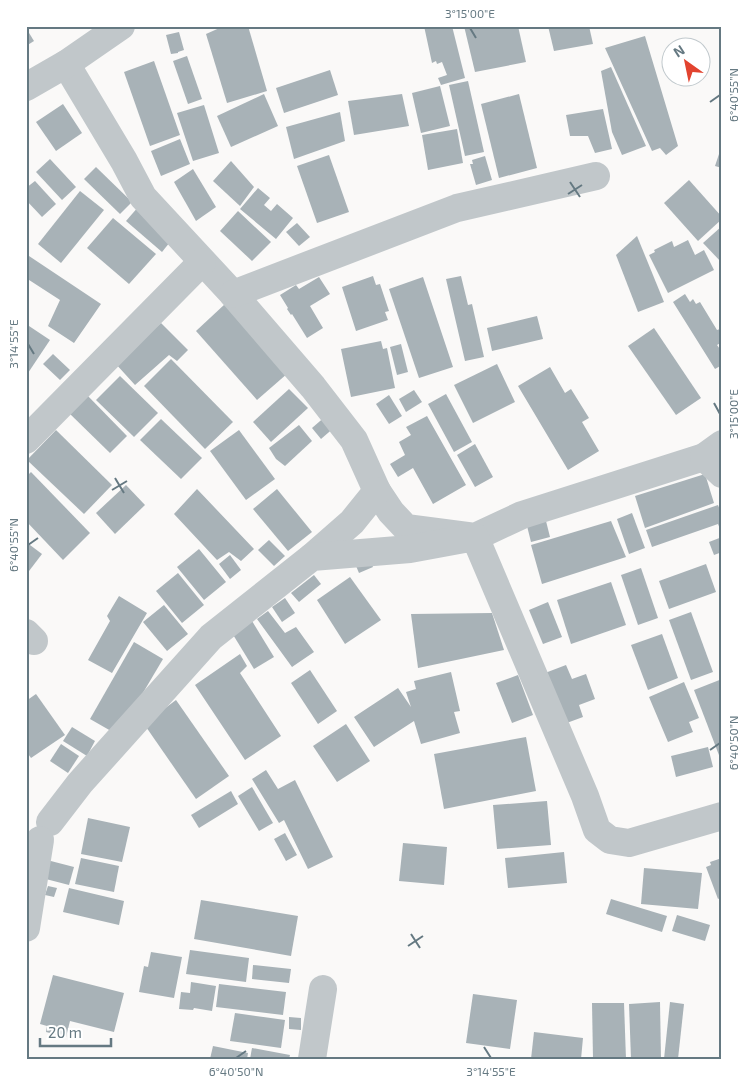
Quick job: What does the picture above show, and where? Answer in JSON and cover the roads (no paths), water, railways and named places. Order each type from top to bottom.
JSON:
[{"type":"street","points":[[26,87],[66,64],[122,26]]},
{"type":"street","points":[[66,64],[142,196],[234,294],[314,387],[354,440],[376,491],[391,512],[406,528],[475,537]]},
{"type":"street","points":[[234,294],[457,208],[596,176]]},
{"type":"street","points":[[26,440],[202,262]]},
{"type":"street","points":[[312,557],[410,549],[475,537],[522,515],[716,458]]},
{"type":"street","points":[[26,928],[45,831],[80,783],[211,637],[312,557],[352,522],[376,491]]},
{"type":"street","points":[[475,537],[585,796],[597,830],[610,840],[629,843],[722,816]]},
{"type":"street","points":[[312,1059],[323,989]]}]
